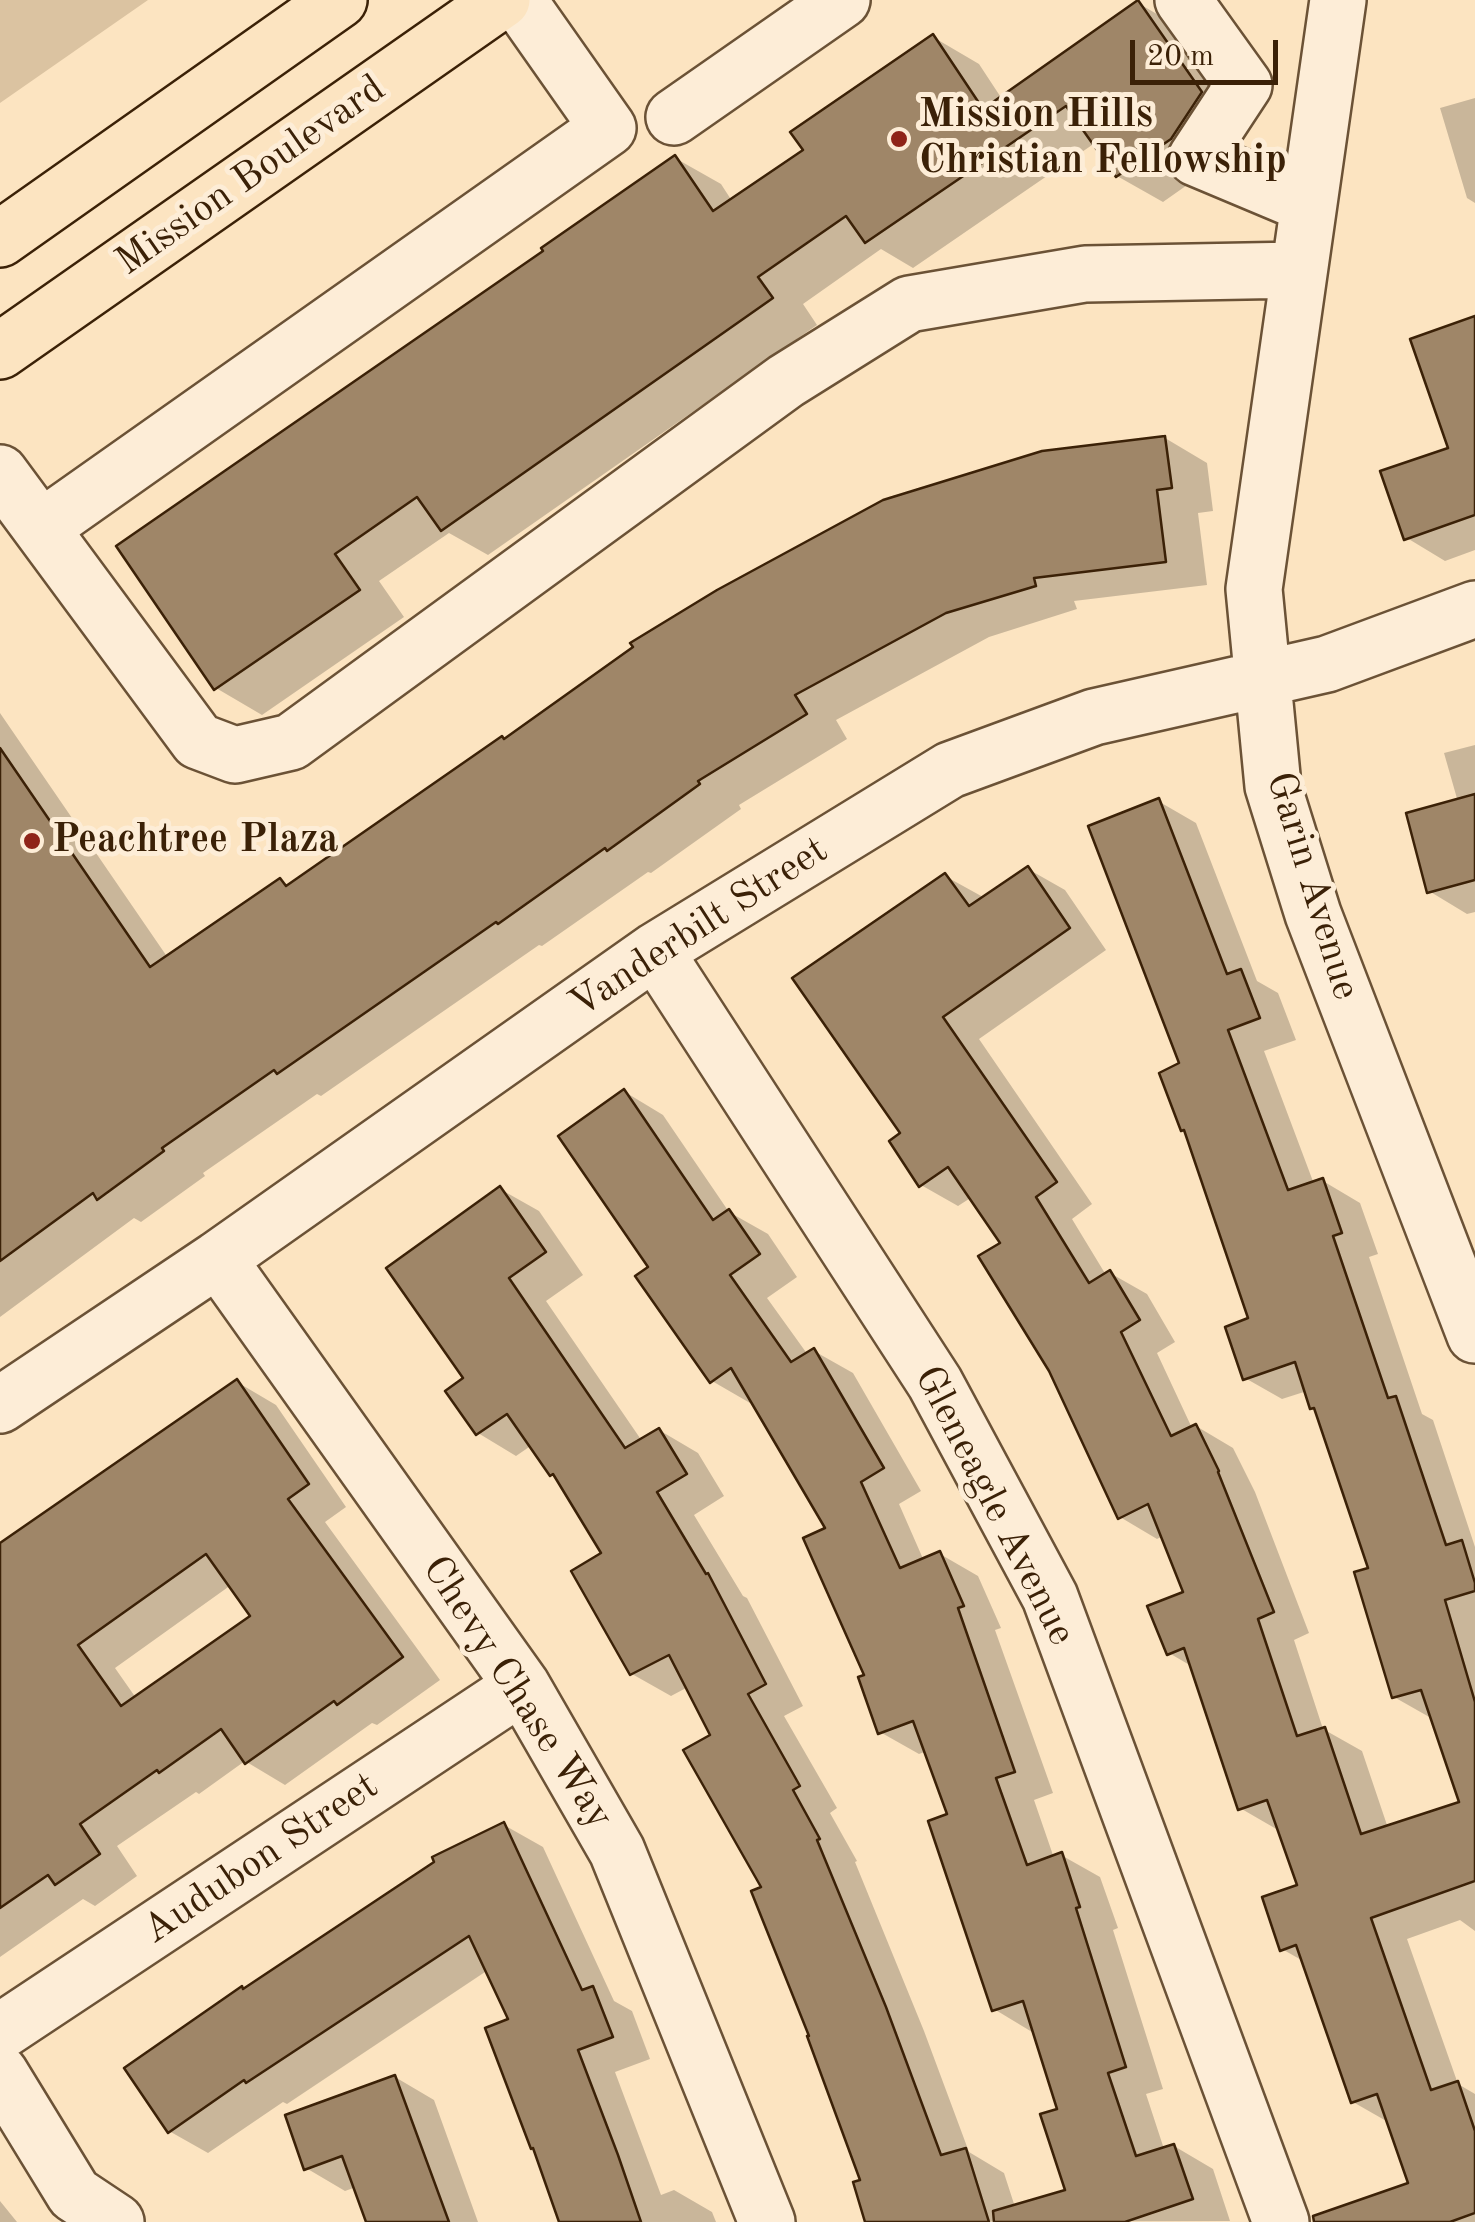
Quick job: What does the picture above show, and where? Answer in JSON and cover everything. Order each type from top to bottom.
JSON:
[{"type":"main road","points":[[0,239],[339,0]]},
{"type":"main road","name":"Mission Boulevard","points":[[0,351],[502,0]]},
{"type":"street","points":[[41,528],[608,128],[518,0]]},
{"type":"street","points":[[674,118],[842,0]]},
{"type":"street","points":[[1183,0],[1244,85],[1196,158],[1308,204]]},
{"type":"street","name":"Garin Avenue","points":[[1338,0],[1254,589],[1274,786],[1313,914],[1475,1335]]},
{"type":"street","points":[[0,472],[198,742],[235,755],[290,742],[786,381],[909,304],[1085,274],[1299,270]]},
{"type":"street","name":"Vanderbilt Street","points":[[0,1405],[218,1259],[655,950],[950,770],[1094,717],[1327,664],[1475,609]]},
{"type":"street","name":"Gleneagle Avenue","points":[[655,950],[934,1383],[1050,1597],[1281,2222]]},
{"type":"street","name":"Chevy Chase Way","points":[[218,1259],[522,1686],[617,1851],[768,2222]]},
{"type":"street","name":"Audubon Street","points":[[0,2032],[522,1686]]},
{"type":"street","points":[[0,2074],[74,2194],[116,2222]]},
{"type":"shaded area","points":[[0,0],[148,0],[0,103]]},
{"type":"building","points":[[1138,0],[1202,92],[1171,139],[1116,177],[1066,106],[865,243],[846,216],[758,277],[773,298],[441,531],[417,497],[335,554],[360,590],[214,690],[116,546],[543,251],[541,248],[675,155],[713,211],[803,150],[790,132],[933,34],[983,109]]},
{"type":"building","points":[[1475,316],[1475,515],[1404,540],[1380,471],[1448,448],[1410,339]]},
{"type":"building","points":[[1165,436],[1172,488],[1157,490],[1166,562],[1034,578],[1036,586],[946,613],[795,695],[807,714],[698,781],[700,784],[607,851],[605,848],[277,1074],[274,1070],[162,1148],[164,1151],[97,1200],[93,1193],[0,1261],[0,748],[150,967],[280,878],[286,886],[502,736],[504,739],[633,647],[630,643],[717,590],[883,500],[1042,451]]},
{"type":"building","points":[[1475,794],[1475,880],[1427,893],[1406,813]]},
{"type":"building","points":[[1159,798],[1227,974],[1241,969],[1260,1018],[1228,1030],[1288,1190],[1323,1178],[1342,1233],[1333,1236],[1388,1398],[1396,1396],[1446,1545],[1462,1540],[1475,1583],[1475,1591],[1445,1600],[1475,1702],[1475,1881],[1371,1918],[1431,2090],[1458,2081],[1475,2131],[1475,2213],[1450,2222],[1314,2222],[1313,2216],[1408,2183],[1377,2094],[1351,2103],[1296,1945],[1280,1951],[1262,1897],[1297,1885],[1267,1800],[1238,1810],[1184,1648],[1167,1655],[1147,1606],[1183,1592],[1148,1504],[1118,1519],[1049,1371],[978,1256],[1000,1243],[948,1167],[919,1187],[889,1141],[900,1133],[792,978],[945,873],[969,906],[1028,866],[1070,928],[943,1017],[1057,1182],[1036,1197],[1089,1283],[1110,1270],[1140,1320],[1121,1332],[1171,1436],[1196,1424],[1219,1471],[1274,1612],[1258,1619],[1297,1736],[1325,1727],[1361,1834],[1459,1802],[1421,1690],[1392,1698],[1354,1572],[1368,1568],[1295,1362],[1243,1380],[1225,1327],[1248,1318],[1184,1130],[1181,1131],[1159,1073],[1179,1063],[1088,826]]},
{"type":"building","points":[[624,1089],[713,1220],[729,1209],[760,1254],[730,1275],[791,1362],[814,1348],[884,1468],[861,1482],[900,1568],[940,1551],[964,1606],[958,1608],[1015,1772],[996,1778],[1027,1865],[1062,1852],[1080,1907],[1076,1908],[1126,2067],[1108,2073],[1136,2156],[1174,2144],[1193,2199],[1125,2222],[994,2222],[993,2211],[1065,2190],[1040,2114],[1057,2109],[1023,2001],[992,2011],[928,1821],[947,1814],[913,1721],[878,1734],[858,1677],[864,1675],[803,1538],[825,1528],[731,1368],[710,1383],[635,1276],[648,1267],[558,1136]]},
{"type":"building","points":[[500,1186],[546,1252],[509,1278],[625,1448],[659,1428],[687,1474],[657,1492],[708,1573],[766,1684],[748,1694],[800,1786],[793,1790],[820,1839],[817,1840],[886,2007],[941,2155],[966,2148],[989,2222],[865,2222],[853,2182],[860,2180],[809,2036],[751,1891],[761,1887],[683,1750],[710,1735],[669,1655],[630,1675],[571,1571],[601,1553],[553,1474],[550,1476],[507,1414],[476,1435],[445,1391],[463,1378],[386,1268]]},
{"type":"building","points":[[237,1379],[309,1484],[288,1499],[403,1657],[245,1764],[221,1729],[80,1824],[100,1854],[55,1885],[48,1875],[0,1908],[0,1543]],"holes":[[[206,1554],[250,1616],[121,1706],[78,1645]]]},
{"type":"building","points":[[504,1822],[582,1990],[593,1986],[613,2037],[578,2050],[641,2222],[559,2222],[485,2028],[508,2019],[469,1936],[168,2133],[124,2068],[434,1862],[432,1857]]},
{"type":"building","points":[[395,2075],[449,2222],[366,2222],[342,2156],[304,2170],[285,2115]]},
{"type":"place","name":"Mission Hills Christian Fellowship","points":[[899,139]]},
{"type":"place","name":"Peachtree Plaza","points":[[32,841]]}]
